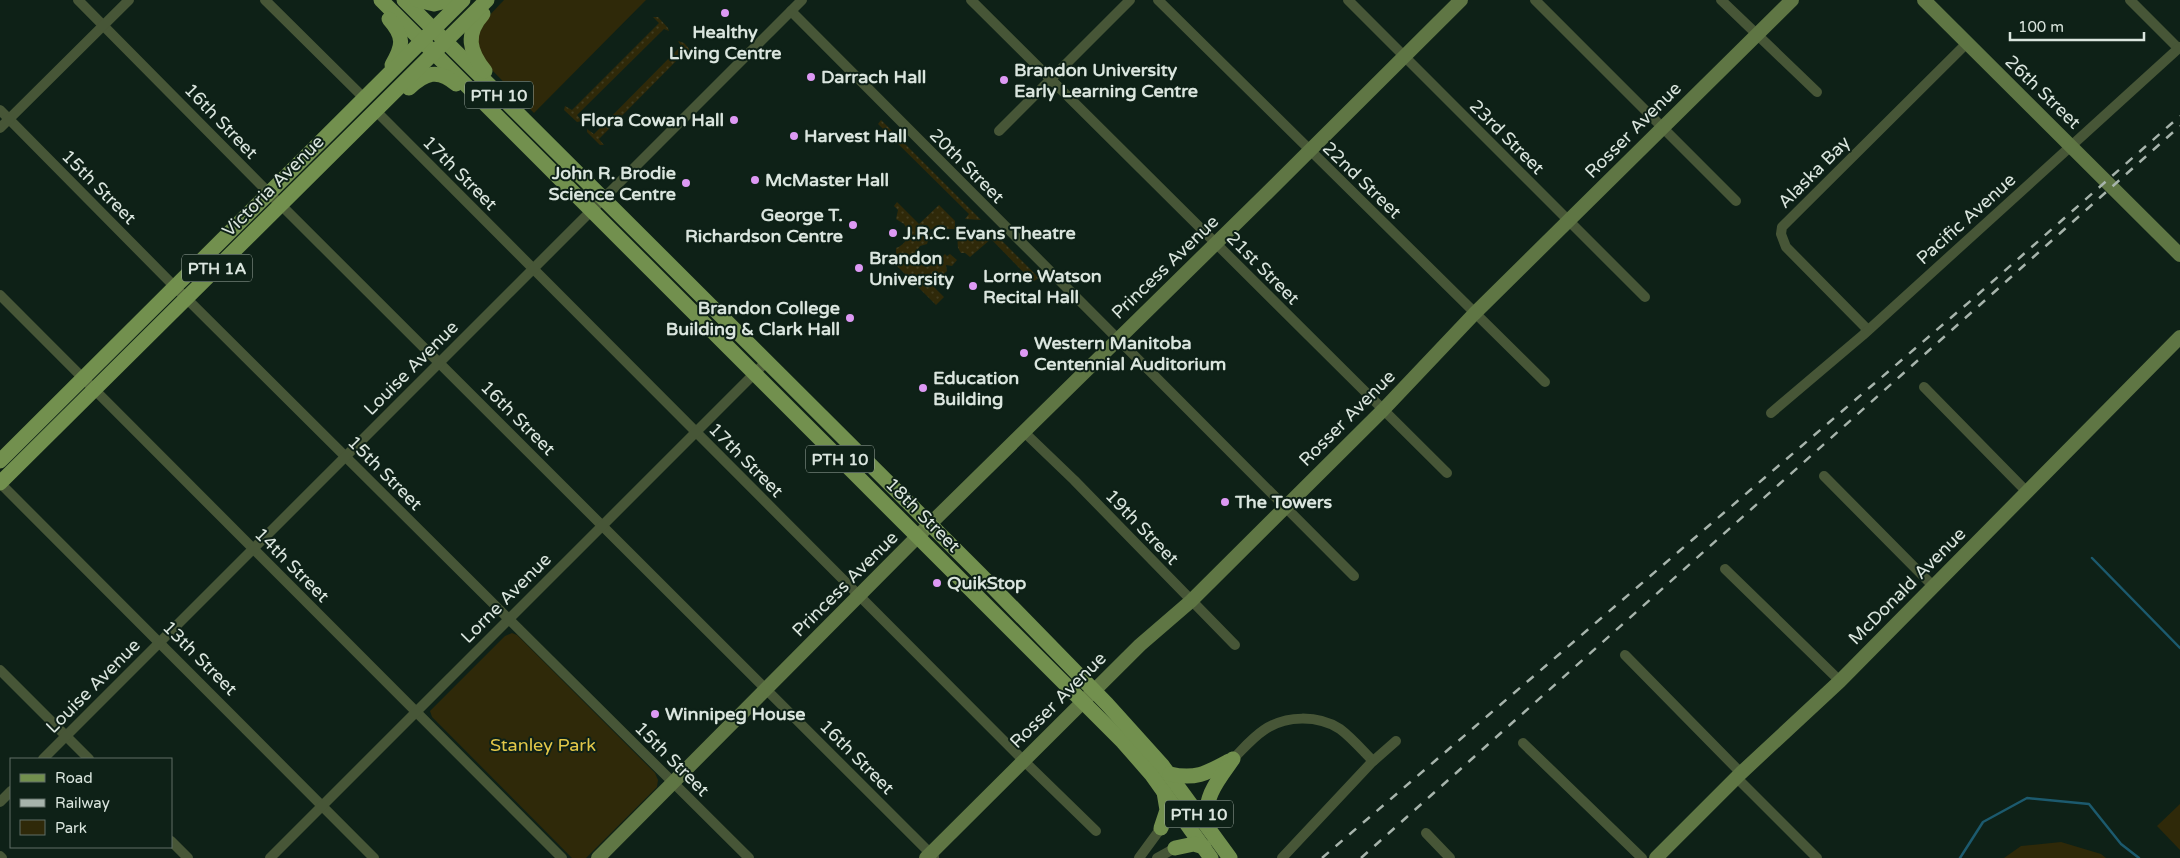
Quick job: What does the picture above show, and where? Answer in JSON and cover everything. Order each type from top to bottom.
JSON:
[{"type":"main road","points":[[371,0],[398,29],[401,41],[398,55],[378,84]]},
{"type":"main road","name":"18th Street","points":[[380,0],[918,537],[1088,696],[1141,740],[1170,774],[1229,856]]},
{"type":"main road","name":"18th Street","points":[[404,0],[929,524],[1088,696],[1163,791],[1208,853]]},
{"type":"main road","points":[[417,0],[434,4],[450,0]]},
{"type":"main road","name":"Victoria Avenue","points":[[0,461],[463,0]]},
{"type":"main road","points":[[377,112],[487,0]]},
{"type":"main road","points":[[497,0],[474,26],[470,41],[471,49],[486,73],[534,123],[553,149]]},
{"type":"main road","points":[[377,112],[424,76],[438,73],[448,78],[480,108],[512,131]]},
{"type":"main road","name":"Victoria Avenue","points":[[0,483],[358,127],[377,112]]},
{"type":"main road","points":[[1170,774],[1192,777],[1212,770],[1233,758]]},
{"type":"main road","points":[[1208,827],[1206,809],[1210,794],[1233,758]]},
{"type":"main road","points":[[1161,828],[1166,810],[1163,791]]},
{"type":"main road","points":[[1175,848],[1194,844],[1208,853]]},
{"type":"street","name":"16th Street","points":[[78,0],[766,689],[930,856]]},
{"type":"street","points":[[0,128],[129,0]]},
{"type":"street","points":[[265,0],[364,98]]},
{"type":"street","name":"Louise Avenue","points":[[44,758],[802,0]]},
{"type":"street","name":"21st Street","points":[[970,0],[1447,473]]},
{"type":"street","points":[[999,131],[1130,0]]},
{"type":"street","name":"22nd Street","points":[[1158,0],[1545,382]]},
{"type":"street","name":"23rd Street","points":[[1348,0],[1645,296]]},
{"type":"street","name":"Princess Avenue","points":[[598,858],[929,524],[1216,244],[1461,0]]},
{"type":"street","points":[[1535,0],[1736,200]]},
{"type":"street","points":[[1721,0],[1758,33],[1817,92]]},
{"type":"street","name":"Rosser Avenue","points":[[930,856],[1140,645],[1192,601],[1383,410],[1474,314],[1792,0]]},
{"type":"street","name":"26th Street","points":[[1924,0],[2180,254]]},
{"type":"street","points":[[2130,0],[2179,48]]},
{"type":"street","name":"20th Street","points":[[791,12],[1354,576]]},
{"type":"street","name":"Alaska Bay","points":[[1868,330],[1786,247],[1782,241],[1782,228],[1967,43]]},
{"type":"street","name":"Pacific Avenue","points":[[1771,413],[1868,330],[2179,48]]},
{"type":"street","name":"15th Street","points":[[0,110],[345,457],[749,858]]},
{"type":"street","name":"17th Street","points":[[377,112],[1096,831]]},
{"type":"street","name":"14th Street","points":[[0,295],[562,858]]},
{"type":"street","name":"McDonald Avenue","points":[[1656,858],[1739,776],[1840,681],[2180,337]]},
{"type":"street","name":"Lorne Avenue","points":[[270,858],[766,362]]},
{"type":"street","points":[[1924,387],[2027,492]]},
{"type":"street","name":"19th Street","points":[[1024,432],[1074,480],[1235,646]]},
{"type":"street","points":[[1824,476],[1933,586]]},
{"type":"street","name":"13th Street","points":[[0,483],[374,858]]},
{"type":"street","points":[[1725,569],[1840,681]]},
{"type":"street","points":[[1625,655],[1817,858]]},
{"type":"street","points":[[0,670],[88,758]]},
{"type":"street","points":[[1233,758],[1265,730],[1291,719],[1302,718],[1327,723],[1338,728],[1373,761]]},
{"type":"street","points":[[1282,858],[1373,761],[1396,740]]},
{"type":"street","points":[[1523,743],[1642,858]]},
{"type":"street","points":[[0,802],[10,792]]},
{"type":"street","points":[[1139,858],[1161,828]]},
{"type":"street","points":[[1426,833],[1450,858]]},
{"type":"street","points":[[172,842],[188,858]]},
{"type":"street","points":[[1158,858],[1175,848]]},
{"type":"green space","points":[[504,0],[646,0],[534,113],[481,57],[477,38],[486,19]]},
{"type":"green space","points":[[653,17],[658,17],[669,31],[664,29],[577,115],[582,121],[577,122],[564,110],[565,106],[572,110],[659,23]]},
{"type":"green space","points":[[678,41],[684,43],[692,52],[692,56],[686,51],[599,139],[604,145],[600,145],[587,132],[587,129],[594,134],[681,46]]},
{"type":"green space","points":[[881,120],[981,220],[965,219],[969,214],[878,124]]},
{"type":"green space","points":[[897,202],[919,224],[939,205],[955,221],[955,229],[931,229],[928,232],[931,235],[931,241],[920,246],[916,252],[919,263],[926,267],[935,264],[945,254],[947,256],[950,254],[957,260],[952,266],[946,265],[947,271],[932,285],[944,297],[936,305],[893,262],[898,258],[896,256],[896,248],[903,244],[907,238],[904,224],[896,219],[898,210],[894,206]]},
{"type":"green space","points":[[961,230],[992,231],[1039,278],[1034,281],[1030,279],[991,239],[970,257],[965,253],[961,253],[958,248],[957,234]]},
{"type":"green space","name":"Stanley Park","points":[[512,633],[517,635],[655,773],[658,780],[657,787],[586,858],[572,858],[432,717],[430,711],[505,636]]},
{"type":"green space","points":[[2180,804],[2180,850],[2157,826]]},
{"type":"green space","points":[[2061,842],[2101,854],[2106,858],[2004,858],[2021,846]]},
{"type":"waterway","points":[[2092,558],[2180,648]]},
{"type":"waterway","points":[[1960,858],[1983,822],[2027,798],[2089,804],[2121,844],[2139,858]]},
{"type":"railway","points":[[1322,858],[1975,297],[2180,116]]},
{"type":"railway","points":[[1361,858],[2180,126]]},
{"type":"place","name":"Healthy Living Centre","points":[[725,13]]},
{"type":"place","name":"Darrach Hall","points":[[811,77]]},
{"type":"place","name":"Brandon University Early Learning Centre","points":[[1004,80]]},
{"type":"place","name":"Flora Cowan Hall","points":[[734,120]]},
{"type":"place","name":"Harvest Hall","points":[[794,136]]},
{"type":"place","name":"McMaster Hall","points":[[755,180]]},
{"type":"place","name":"John R. Brodie Science Centre","points":[[686,183]]},
{"type":"place","name":"George T. Richardson Centre","points":[[853,225]]},
{"type":"place","name":"J.R.C. Evans Theatre","points":[[893,233]]},
{"type":"place","name":"Brandon University","points":[[859,268]]},
{"type":"place","name":"Lorne Watson Recital Hall","points":[[973,286]]},
{"type":"place","name":"Brandon College Building & Clark Hall","points":[[850,318]]},
{"type":"place","name":"Western Manitoba Centennial Auditorium","points":[[1024,353]]},
{"type":"place","name":"Education Building","points":[[923,388]]},
{"type":"place","name":"The Towers","points":[[1225,502]]},
{"type":"place","name":"QuikStop","points":[[937,583]]},
{"type":"place","name":"Winnipeg House","points":[[655,714]]}]
